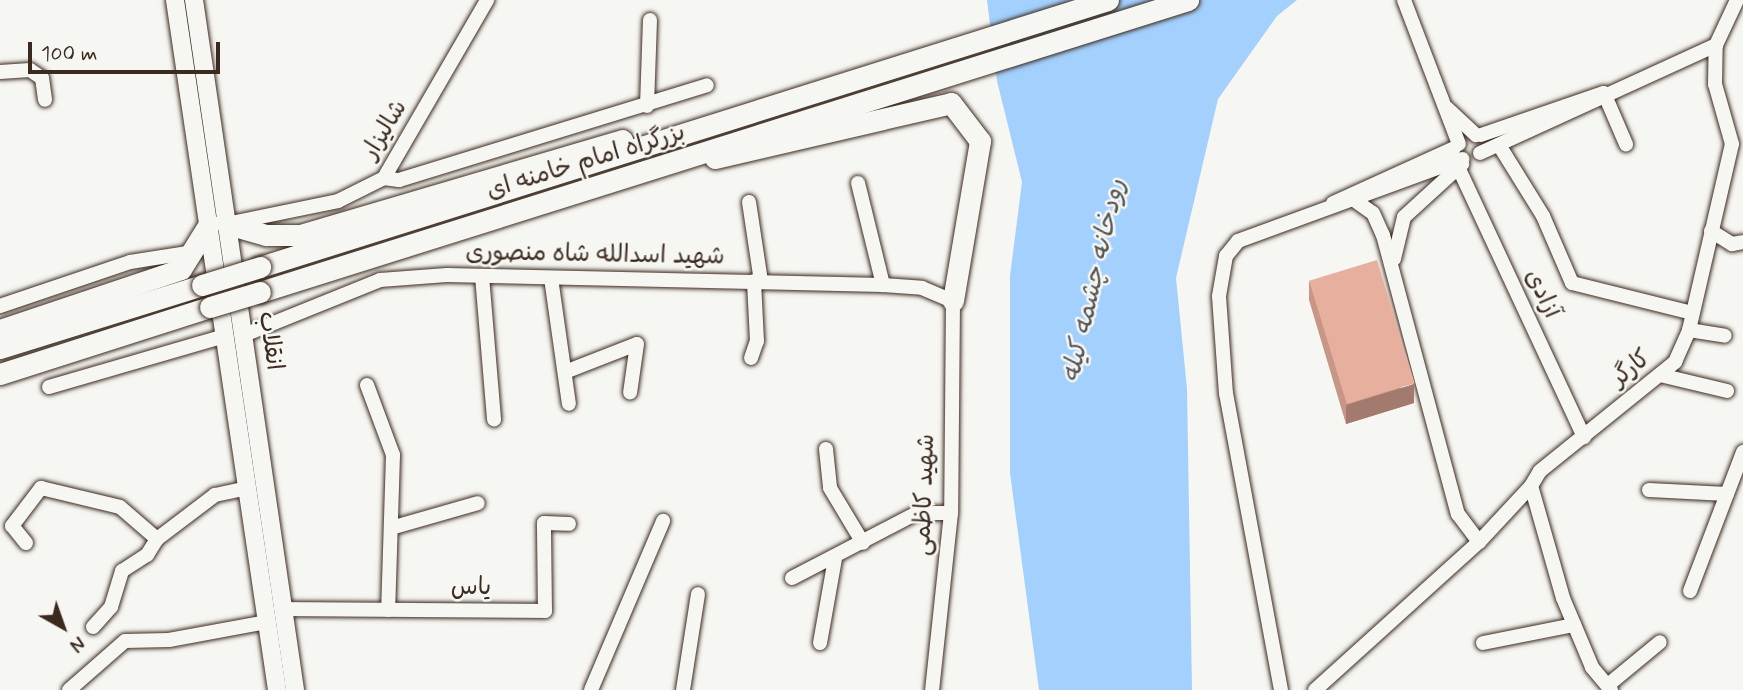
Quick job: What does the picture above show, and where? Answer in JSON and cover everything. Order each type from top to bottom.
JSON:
[{"type":"highway","name":"بزرگراه امام خامنه ای","points":[[0,348],[1108,0]]},
{"type":"highway","name":"بزرگراه امام خامنه ای","points":[[0,374],[1188,0]]},
{"type":"highway","points":[[0,330],[151,282],[181,269],[218,224],[266,235],[300,235],[592,148],[784,102]]},
{"type":"highway","points":[[682,159],[738,157],[951,103],[980,141],[953,301]]},
{"type":"main road","name":"انقلاب","points":[[176,0],[218,224],[244,335],[295,690]]},
{"type":"main road","name":"انقلاب","points":[[194,0],[218,224],[225,336],[277,690]]},
{"type":"street","name":"شالیزار","points":[[218,224],[338,201],[384,178],[487,0]]},
{"type":"street","name":"آزادی","points":[[1404,0],[1460,156],[1584,437]]},
{"type":"street","name":"کارگر","points":[[1315,690],[1479,542],[1531,486],[1541,471],[1675,362],[1689,330],[1732,144],[1714,84],[1716,45],[1737,0]]},
{"type":"street","points":[[647,106],[650,20]]},
{"type":"street","points":[[1311,216],[1460,156],[1480,153],[1499,145],[1604,93],[1716,45]]},
{"type":"street","points":[[0,72],[30,70],[42,78],[45,100]]},
{"type":"street","points":[[384,178],[399,180],[647,106],[707,85]]},
{"type":"street","points":[[1393,264],[1404,217],[1479,135],[1604,93]]},
{"type":"street","points":[[1604,93],[1626,144]]},
{"type":"street","points":[[1443,105],[1487,143],[1480,153]]},
{"type":"street","points":[[1499,145],[1543,216],[1572,283],[1692,313]]},
{"type":"street","points":[[1282,690],[1226,394],[1220,274],[1238,241],[1357,202],[1460,156]]},
{"type":"street","points":[[858,183],[883,285]]},
{"type":"street","points":[[749,202],[757,281],[757,341],[751,358]]},
{"type":"street","points":[[1357,202],[1373,213],[1393,264],[1399,311],[1458,514],[1479,542]]},
{"type":"street","points":[[1712,231],[1732,244],[1743,242]]},
{"type":"street","points":[[0,306],[130,262],[197,252]]},
{"type":"street","points":[[482,276],[494,419]]},
{"type":"street","name":"شهید اسدالله شاه منصوری","points":[[244,335],[380,280],[482,276],[883,285],[922,288],[953,301]]},
{"type":"street","points":[[551,278],[569,404]]},
{"type":"street","name":"شهید کاظمی","points":[[932,690],[951,513],[953,301]]},
{"type":"street","points":[[1689,330],[1725,336]]},
{"type":"street","points":[[49,387],[225,336]]},
{"type":"street","points":[[565,372],[637,344],[630,393]]},
{"type":"street","points":[[1660,375],[1727,391]]},
{"type":"street","points":[[367,385],[393,455],[394,527],[387,610]]},
{"type":"street","points":[[826,449],[830,488],[863,543]]},
{"type":"street","points":[[1690,591],[1743,452]]},
{"type":"street","points":[[1531,486],[1574,625],[1592,667],[1610,687],[1660,642]]},
{"type":"street","points":[[26,543],[12,526],[41,488],[120,507],[157,539]]},
{"type":"street","points":[[93,627],[111,607],[122,571],[147,555],[157,539],[215,495],[247,488]]},
{"type":"street","points":[[1649,489],[1727,494]]},
{"type":"street","points":[[394,527],[478,503]]},
{"type":"street","points":[[792,579],[835,559],[917,513],[951,513]]},
{"type":"street","points":[[591,690],[663,521]]},
{"type":"street","name":"یاس","points":[[284,609],[545,611],[544,523],[569,524]]},
{"type":"street","points":[[820,643],[835,559]]},
{"type":"street","points":[[683,690],[698,594]]},
{"type":"street","points":[[69,690],[125,641],[169,640],[267,622]]},
{"type":"street","points":[[1483,643],[1574,625]]},
{"type":"water","name":"رودخانه چشمه کیله","points":[[987,0],[1297,0],[1277,16],[1218,99],[1176,278],[1187,389],[1192,690],[1039,690],[1010,473],[1010,276],[1022,182],[997,81]]},
{"type":"building","points":[[1377,260],[1415,383],[1347,404],[1309,281]]}]
